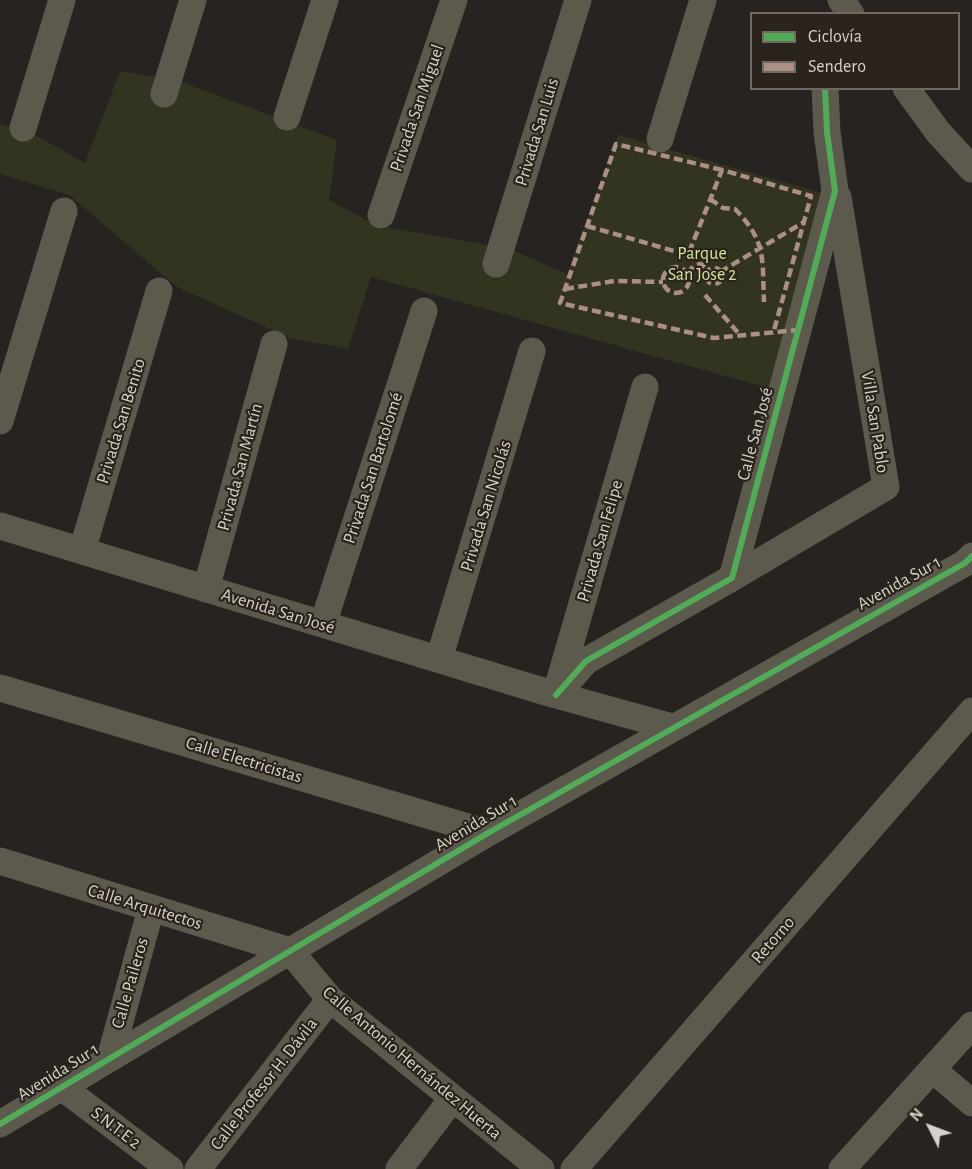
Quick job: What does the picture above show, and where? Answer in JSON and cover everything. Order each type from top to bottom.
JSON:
[{"type":"street","points":[[23,128],[62,0]]},
{"type":"street","points":[[164,94],[194,0]]},
{"type":"street","points":[[287,117],[325,0]]},
{"type":"street","name":"Privada San Miguel","points":[[381,215],[454,0]]},
{"type":"street","name":"Privada San Luis","points":[[496,264],[578,0]]},
{"type":"street","points":[[660,139],[703,0]]},
{"type":"street","points":[[840,0],[849,12]]},
{"type":"street","name":"Calle San José","points":[[732,578],[835,191],[836,181],[827,132],[825,90]]},
{"type":"street","points":[[907,90],[938,132],[972,169]]},
{"type":"street","name":"Villa San Pablo","points":[[732,578],[885,487],[836,181]]},
{"type":"street","points":[[0,421],[64,210]]},
{"type":"street","name":"Privada San Benito","points":[[82,551],[159,291]]},
{"type":"street","name":"Privada San Bartolomé","points":[[322,624],[424,311]]},
{"type":"street","name":"Privada San Martín","points":[[206,589],[274,344]]},
{"type":"street","name":"Privada San Nicolás","points":[[439,659],[532,351]]},
{"type":"street","name":"Privada San Felipe","points":[[556,695],[645,387]]},
{"type":"street","name":"Avenida San José","points":[[0,526],[556,695],[672,727]]},
{"type":"street","name":"Avenida Sur 1","points":[[0,1124],[488,833],[965,563],[972,556]]},
{"type":"street","points":[[556,695],[586,660],[732,578]]},
{"type":"street","name":"Calle Electricistas","points":[[0,687],[488,833]]},
{"type":"street","name":"Retorno","points":[[574,1169],[972,711]]},
{"type":"street","name":"Calle Arquitectos","points":[[0,861],[290,951]]},
{"type":"street","name":"Calle Paileros","points":[[110,1058],[151,909]]},
{"type":"street","name":"Calle Antonio Hernández Huerta","points":[[290,951],[330,999],[541,1169]]},
{"type":"street","name":"Calle Profesor H. Dávila","points":[[198,1169],[330,999]]},
{"type":"street","points":[[842,1169],[972,1025]]},
{"type":"street","points":[[932,1069],[972,1103]]},
{"type":"street","name":"S.N.T.E 2","points":[[63,1088],[170,1169]]},
{"type":"street","points":[[399,1169],[452,1099]]},
{"type":"green space","name":"Parque San Jose 2","points":[[120,71],[176,80],[337,140],[329,200],[376,225],[510,249],[567,274],[618,135],[826,194],[775,390],[371,277],[348,349],[290,338],[177,287],[69,195],[0,174],[0,124],[34,134],[85,163]]},
{"type":"marked path","points":[[722,170],[616,144],[560,303],[714,338],[798,330]]},
{"type":"marked path","points":[[587,226],[688,255],[722,170],[811,196],[773,334]]},
{"type":"marked path","points":[[710,199],[723,208],[735,209],[753,231],[761,252],[764,302]]},
{"type":"marked path","points":[[720,272],[804,222]]},
{"type":"marked path","points":[[688,274],[693,266],[701,264],[709,271]]},
{"type":"marked path","points":[[676,267],[685,271],[689,280],[685,289],[676,293],[667,289],[663,280],[667,271],[676,267]]},
{"type":"marked path","points":[[714,268],[722,276],[714,284],[706,276],[714,268]]},
{"type":"marked path","points":[[565,289],[614,281],[663,282]]},
{"type":"marked path","points":[[705,295],[741,336]]},
{"type":"cycle path","points":[[556,695],[586,661],[732,578],[835,191],[827,132],[825,90]]},
{"type":"cycle path","points":[[0,1124],[488,833],[965,563],[972,556]]}]
